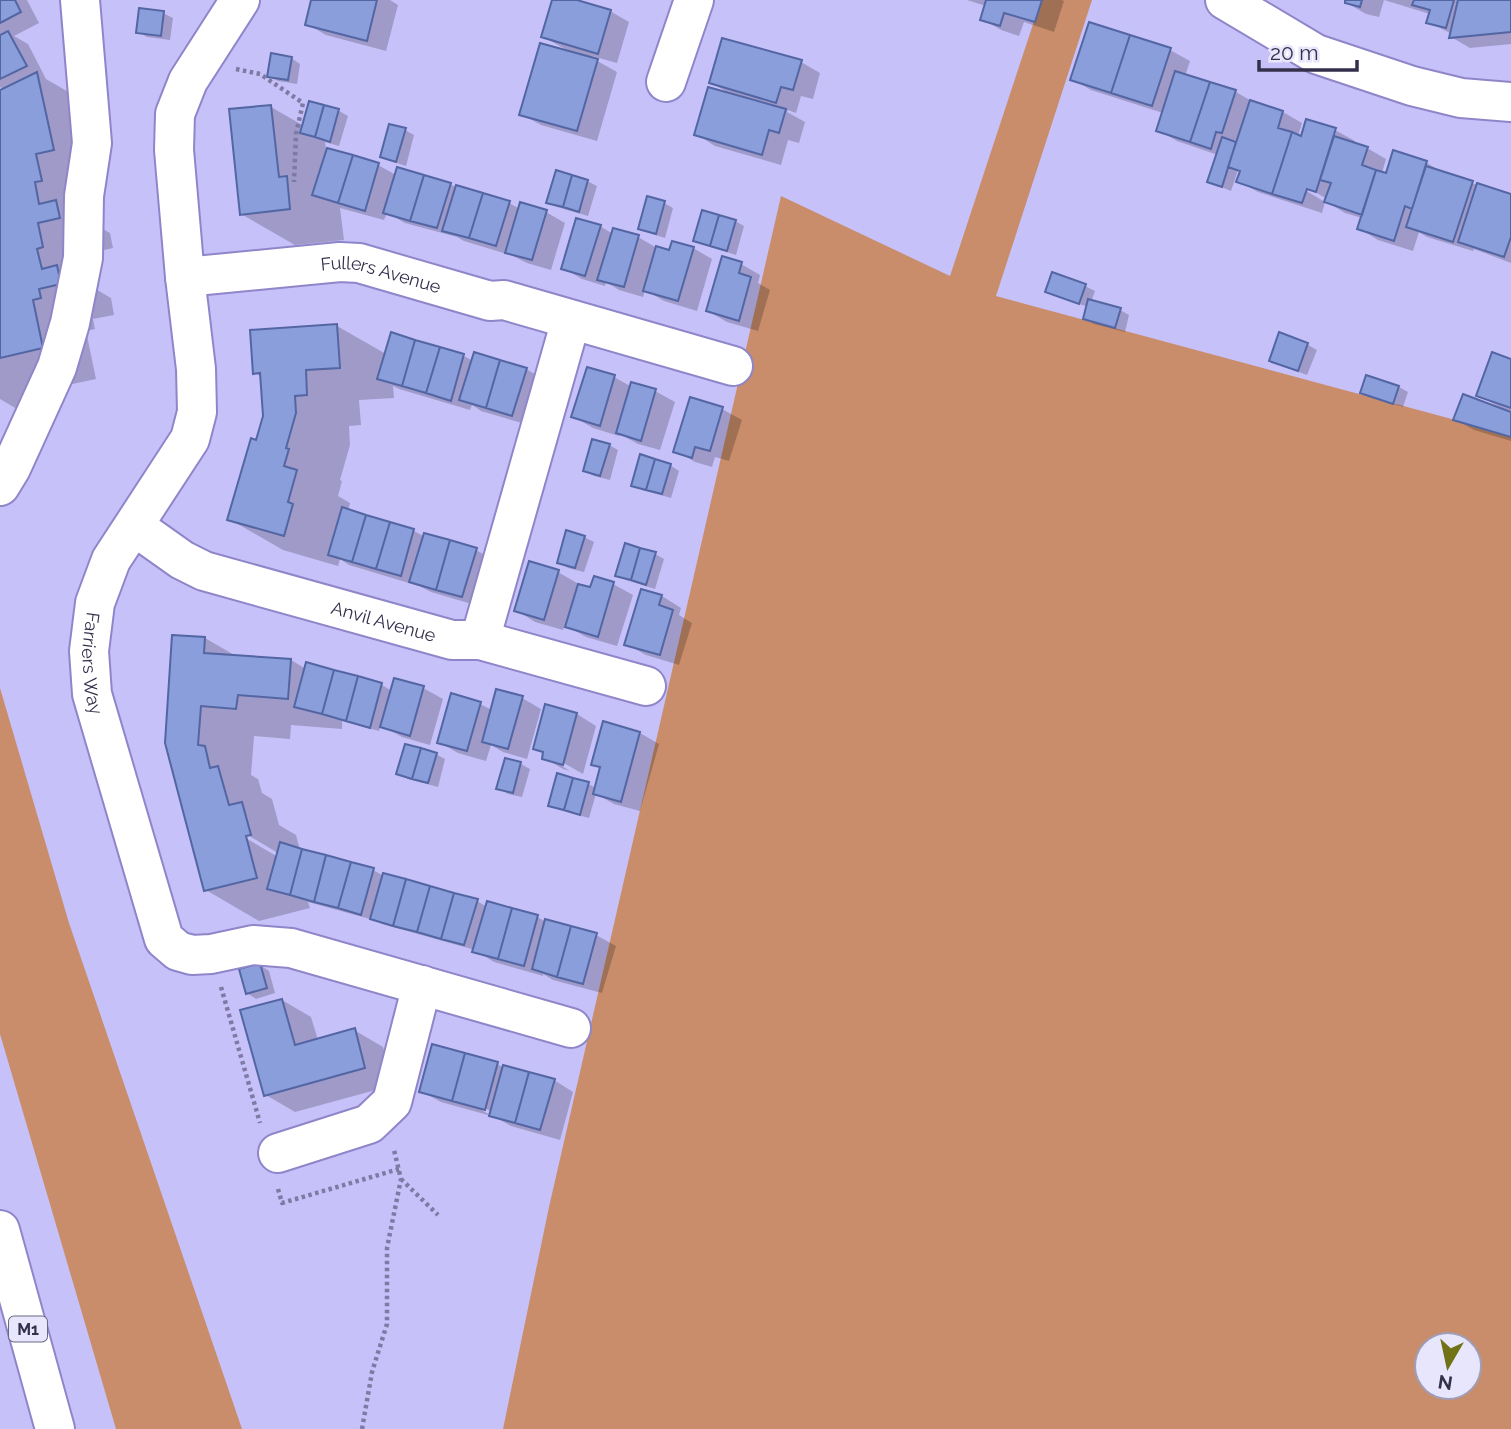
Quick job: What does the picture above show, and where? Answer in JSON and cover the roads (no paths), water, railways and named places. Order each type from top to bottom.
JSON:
[{"type":"main road","points":[[0,486],[11,468],[57,367],[70,323],[83,258],[84,196],[92,143],[80,0]]},
{"type":"main road","name":"Farriers Way","points":[[240,0],[188,81],[175,114],[174,150],[185,277],[197,369],[197,412],[190,439],[110,559],[95,603],[89,652],[92,694],[164,939],[178,951],[192,955],[253,945],[291,948],[571,1028]]},
{"type":"main road","points":[[666,82],[694,0]]},
{"type":"main road","points":[[1225,0],[1316,54],[1412,86],[1461,98],[1511,102]]},
{"type":"main road","name":"Fullers Avenue","points":[[185,277],[340,262],[359,263],[490,301],[504,300],[733,366]]},
{"type":"main road","points":[[480,640],[571,320]]},
{"type":"main road","name":"Anvil Avenue","points":[[134,526],[182,560],[204,571],[452,640],[480,640],[646,687]]},
{"type":"main road","points":[[271,1151],[369,1124],[383,1112],[392,1102],[422,985]]},
{"type":"main road","name":"M1","points":[[0,1230],[55,1429]]}]
